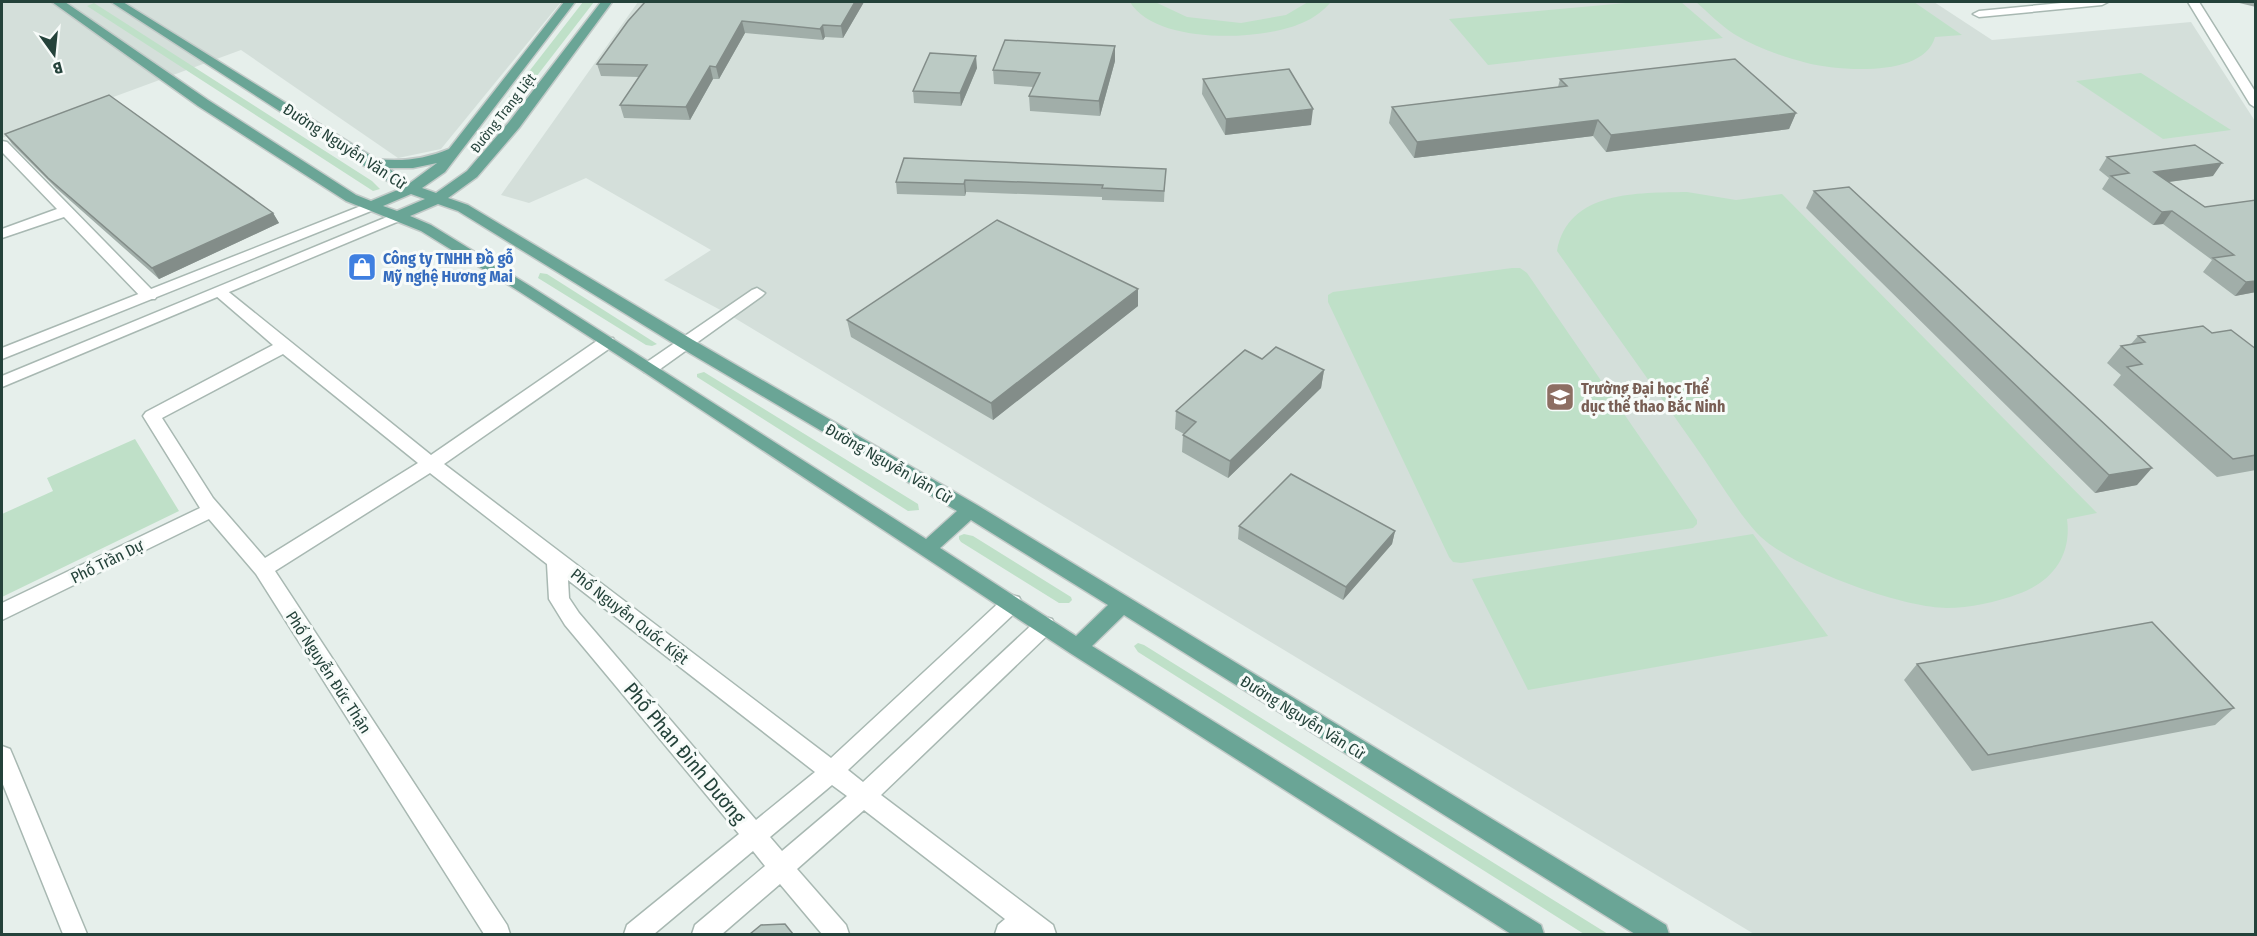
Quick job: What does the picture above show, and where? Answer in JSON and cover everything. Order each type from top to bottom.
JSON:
[{"type":"main road","name":"Đường Nguyễn Văn Cừ","points":[[62,2],[213,109],[353,199],[426,228],[650,368],[1077,647],[1532,934]]},
{"type":"main road","name":"Đường Nguyễn Văn Cừ","points":[[116,2],[373,163],[393,179],[411,189],[463,208],[687,344],[970,510],[1121,606],[1656,934]]},
{"type":"main road","name":"Đường Trang Liệt","points":[[371,206],[411,189],[440,169],[570,2]]},
{"type":"main road","name":"Đường Trang Liệt","points":[[399,216],[437,199],[461,184],[483,163],[607,2]]},
{"type":"main road","points":[[373,163],[398,165],[429,161],[443,157],[455,149]]},
{"type":"main road","points":[[928,548],[970,510]]},
{"type":"main road","points":[[1077,647],[1121,606]]},
{"type":"street","points":[[1979,14],[2102,2]]},
{"type":"street","points":[[2193,2],[2256,105]]},
{"type":"street","points":[[2229,62],[2256,77]]},
{"type":"street","points":[[2,145],[149,296]]},
{"type":"street","points":[[2,354],[371,206]]},
{"type":"street","points":[[2,234],[66,211]]},
{"type":"street","points":[[2,381],[399,216]]},
{"type":"street","name":"Phố Nguyễn Quốc Kiệt","points":[[220,292],[431,464],[864,796],[1015,926],[1044,934]]},
{"type":"street","points":[[650,368],[756,293]]},
{"type":"street","points":[[263,569],[431,464],[607,342]]},
{"type":"street","name":"Phố Nguyễn Đức Thận","points":[[285,346],[152,416],[212,510],[263,569],[498,934]]},
{"type":"street","name":"Phố Trần Dự","points":[[2,612],[212,510]]},
{"type":"street","name":"Phố Phan Đình Dương","points":[[557,561],[560,599],[572,619],[837,934]]},
{"type":"street","points":[[636,934],[832,771],[1012,603]]},
{"type":"street","points":[[704,934],[864,796],[1044,625]]},
{"type":"street","points":[[2,756],[75,934]]},
{"type":"shaded area","points":[[2,2],[561,2],[441,149],[398,158],[241,50],[2,138]]},
{"type":"shaded area","name":"Trường Đại học Thể dục thể thao Bắc Ninh","points":[[638,2],[1934,2],[1992,40],[2191,22],[2255,121],[2255,934],[1754,934],[728,314],[664,280],[711,250],[586,178],[529,203],[501,195]]},
{"type":"green space","points":[[583,2],[594,2],[499,125],[488,128],[489,123]]},
{"type":"green space","points":[[1130,2],[1155,2],[1187,17],[1241,23],[1286,15],[1308,2],[1331,2],[1318,14],[1302,23],[1284,29],[1236,36],[1185,32],[1162,26],[1143,16]]},
{"type":"green space","points":[[1637,2],[1681,2],[1723,38],[1488,65],[1449,19]]},
{"type":"green space","points":[[1696,2],[1914,2],[1962,35],[1935,37],[1928,50],[1915,59],[1898,65],[1859,69],[1821,66],[1798,61],[1742,39],[1719,23]]},
{"type":"green space","points":[[94,3],[372,181],[380,189],[373,191],[87,6]]},
{"type":"green space","points":[[2141,73],[2231,130],[2163,139],[2076,81]]},
{"type":"green space","points":[[1687,192],[1736,200],[1782,194],[2097,513],[2067,519],[2068,532],[2063,556],[2050,575],[2030,589],[1992,602],[1956,608],[1927,606],[1874,593],[1817,571],[1771,545],[1756,532],[1731,500],[1557,251],[1564,231],[1575,216],[1590,206],[1627,195]]},
{"type":"green space","points":[[1520,268],[1527,273],[1697,520],[1693,528],[1461,563],[1453,562],[1449,557],[1328,302],[1328,295],[1333,292]]},
{"type":"green space","points":[[540,273],[547,274],[657,344],[646,345],[538,278]]},
{"type":"green space","points":[[704,372],[918,504],[919,510],[908,511],[697,377],[697,374]]},
{"type":"green space","points":[[135,439],[179,511],[2,597],[2,514],[53,491],[47,478]]},
{"type":"green space","points":[[964,534],[973,536],[1071,597],[1072,600],[1069,603],[1059,603],[961,542],[959,536]]},
{"type":"green space","points":[[1753,534],[1828,636],[1528,690],[1472,579]]},
{"type":"green space","points":[[1138,643],[1608,934],[1584,934],[1138,652],[1134,646]]},
{"type":"building","points":[[645,2],[855,2],[841,26],[823,25],[820,29],[742,21],[716,67],[710,66],[686,107],[620,105],[647,65],[597,64],[628,21]]},
{"type":"building","points":[[1005,40],[1115,46],[1099,101],[1029,96],[1040,73],[993,70]]},
{"type":"building","points":[[930,53],[976,56],[960,93],[913,91]]},
{"type":"building","points":[[1735,59],[1796,113],[1611,135],[1598,120],[1417,142],[1392,107],[1567,86],[1560,79]]},
{"type":"building","points":[[1289,69],[1313,109],[1226,119],[1203,79]]},
{"type":"building","points":[[109,95],[273,213],[152,268],[48,178],[5,134]]},
{"type":"building","points":[[2195,145],[2222,163],[2154,172],[2205,207],[2256,200],[2256,281],[2246,282],[2213,258],[2234,255],[2172,211],[2162,212],[2111,176],[2129,173],[2107,157]]},
{"type":"building","points":[[904,158],[1166,169],[1164,191],[1102,188],[1103,185],[965,180],[964,184],[896,182]]},
{"type":"building","points":[[1849,187],[2152,468],[2109,475],[1814,191]]},
{"type":"building","points":[[997,220],[1138,289],[991,403],[847,320]]},
{"type":"building","points":[[2203,326],[2212,333],[2231,330],[2256,349],[2256,455],[2233,459],[2127,367],[2142,364],[2121,346],[2145,342],[2138,336]]},
{"type":"building","points":[[1276,347],[1324,370],[1230,461],[1183,435],[1196,422],[1176,411],[1245,350],[1262,359]]},
{"type":"building","points":[[1291,474],[1395,531],[1346,587],[1239,526]]},
{"type":"building","points":[[2152,622],[2234,708],[1988,755],[1917,664]]},
{"type":"building","points":[[785,924],[793,934],[750,934],[761,925]]},
{"type":"place","name":"Công ty TNHH Đồ gỗ Mỹ nghệ Hương Mai","points":[[362,267]]},
{"type":"place","name":"Trường Đại học Thể dục thể thao Bắc Ninh","points":[[1560,397]]}]
